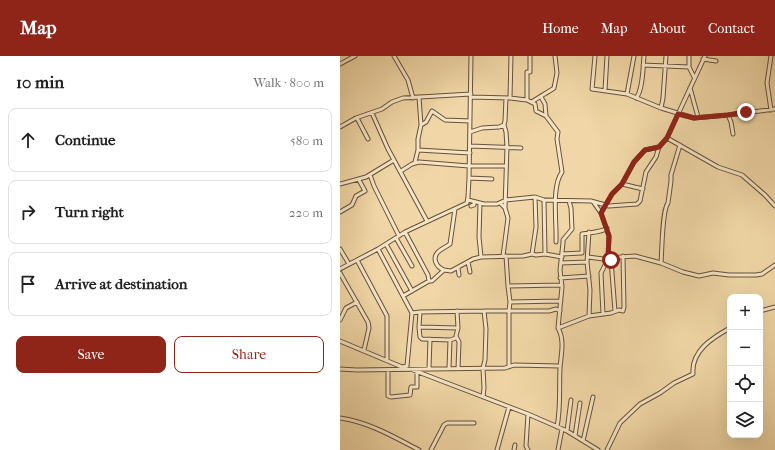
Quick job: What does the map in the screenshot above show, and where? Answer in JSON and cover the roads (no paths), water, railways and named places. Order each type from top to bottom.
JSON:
[{"type":"street","points":[[340,64],[355,56]]},
{"type":"street","points":[[394,56],[406,76],[414,98]]},
{"type":"street","points":[[340,269],[378,249],[404,232],[465,205],[468,200],[469,178],[471,56]]},
{"type":"street","points":[[509,366],[510,302],[505,256],[508,218],[505,208],[507,147],[504,125],[508,98],[511,56]]},
{"type":"street","points":[[527,100],[527,72],[530,72],[530,56]]},
{"type":"street","points":[[532,102],[534,99],[541,97],[554,88],[557,73],[555,56]]},
{"type":"street","points":[[594,56],[592,89],[627,94],[661,108],[694,118],[773,109],[768,83],[771,56]]},
{"type":"street","points":[[605,90],[607,56]]},
{"type":"street","points":[[627,94],[634,56]]},
{"type":"street","points":[[636,98],[638,96],[641,84],[644,56]]},
{"type":"street","points":[[661,108],[666,56]]},
{"type":"street","points":[[689,56],[689,68],[694,77]]},
{"type":"street","points":[[468,200],[480,203],[497,204],[506,200],[535,197],[544,200],[591,201],[606,205],[637,204],[640,201],[646,172],[656,157],[659,147],[667,138],[704,57],[716,61]]},
{"type":"street","points":[[643,65],[689,68]]},
{"type":"street","points":[[690,88],[698,117]]},
{"type":"street","points":[[340,127],[357,118],[382,109],[392,102],[403,98],[471,95],[527,100],[532,102],[535,104],[536,111],[546,116],[558,132],[557,139],[562,172],[559,176],[555,200],[556,242]]},
{"type":"street","points":[[416,162],[421,125],[419,97]]},
{"type":"street","points":[[541,97],[545,104],[546,116]]},
{"type":"street","points":[[421,125],[426,122],[432,111],[445,120],[470,121]]},
{"type":"street","points":[[372,113],[394,160],[427,221]]},
{"type":"street","points":[[728,115],[733,134]]},
{"type":"street","points":[[357,118],[368,139]]},
{"type":"street","points":[[470,132],[482,128],[499,127],[504,125]]},
{"type":"street","points":[[667,138],[718,167],[742,175],[775,206]]},
{"type":"street","points":[[661,262],[664,214],[668,203],[671,174],[680,145]]},
{"type":"street","points":[[470,146],[521,148]]},
{"type":"street","points":[[601,213],[612,194],[622,184],[634,162],[645,150],[659,147]]},
{"type":"street","points":[[418,150],[470,153]]},
{"type":"street","points":[[340,184],[359,180],[394,160]]},
{"type":"street","points":[[401,171],[416,162],[469,166],[506,166]]},
{"type":"street","points":[[370,174],[374,186],[412,266]]},
{"type":"street","points":[[469,178],[492,178]]},
{"type":"street","points":[[340,212],[352,205],[356,196],[365,191],[359,180]]},
{"type":"street","points":[[622,184],[643,189]]},
{"type":"street","points":[[532,254],[536,227],[535,197]]},
{"type":"street","points":[[544,200],[545,254]]},
{"type":"street","points":[[557,427],[560,412],[560,366],[562,351],[560,331],[558,328],[562,284],[560,278],[564,240],[572,229],[571,208],[569,201]]},
{"type":"street","points":[[471,206],[474,205],[474,202]]},
{"type":"street","points":[[480,203],[479,237],[481,257]]},
{"type":"street","points":[[500,203],[505,208]]},
{"type":"street","points":[[594,203],[601,213],[609,236],[609,259],[615,311]]},
{"type":"street","points":[[454,209],[450,244],[439,251],[435,256],[435,262],[439,268],[448,272],[473,259],[481,257],[524,256],[532,254],[536,256],[545,254],[562,255],[582,253],[582,234],[604,231],[607,228]]},
{"type":"street","points":[[404,232],[430,281]]},
{"type":"street","points":[[589,232],[587,262],[589,276],[589,316]]},
{"type":"street","points":[[386,244],[412,291]]},
{"type":"street","points":[[340,249],[349,264]]},
{"type":"street","points":[[340,341],[402,366],[407,366],[412,313],[378,249]]},
{"type":"street","points":[[558,328],[589,316],[612,313],[619,310],[623,311],[623,256]]},
{"type":"street","points":[[588,257],[609,259],[623,256],[635,256],[661,262],[683,272],[700,276],[713,273],[729,275],[756,275],[762,274],[775,265]]},
{"type":"street","points":[[603,314],[601,273],[609,259]]},
{"type":"street","points":[[357,260],[387,316],[387,360]]},
{"type":"street","points":[[468,262],[470,272]]},
{"type":"street","points":[[561,263],[587,262]]},
{"type":"street","points":[[458,268],[458,275]]},
{"type":"street","points":[[403,296],[432,281],[444,270]]},
{"type":"street","points":[[340,272],[368,322],[369,328],[364,350]]},
{"type":"street","points":[[560,278],[589,276]]},
{"type":"street","points":[[508,286],[562,284]]},
{"type":"street","points":[[510,302],[561,301]]},
{"type":"street","points":[[340,320],[346,308],[357,302]]},
{"type":"street","points":[[763,310],[775,307]]},
{"type":"street","points":[[412,313],[550,311],[556,309],[560,311]]},
{"type":"street","points":[[483,397],[483,368],[485,351],[484,311]]},
{"type":"street","points":[[420,312],[420,338],[450,340],[456,338]]},
{"type":"street","points":[[457,312],[458,328],[456,338],[459,342],[458,369]]},
{"type":"street","points":[[419,327],[458,328]]},
{"type":"street","points":[[607,450],[622,420],[642,402],[660,393],[674,383],[693,374],[692,367],[706,343],[727,330]]},
{"type":"street","points":[[429,368],[430,339]]},
{"type":"street","points":[[449,368],[450,340]]},
{"type":"street","points":[[340,369],[388,370],[560,366]]},
{"type":"street","points":[[410,369],[528,414],[567,431],[598,450]]},
{"type":"street","points":[[388,370],[388,396],[391,397],[410,395],[411,387],[417,387],[417,371]]},
{"type":"street","points":[[583,441],[592,397]]},
{"type":"street","points":[[567,431],[571,400]]},
{"type":"street","points":[[575,436],[580,403]]},
{"type":"street","points":[[497,450],[509,408]]},
{"type":"street","points":[[528,414],[526,446],[528,450]]},
{"type":"street","points":[[340,418],[350,419],[375,428],[419,450]]},
{"type":"street","points":[[431,450],[444,425],[447,423],[474,423]]},
{"type":"street","points":[[558,450],[562,429]]},
{"type":"street","points":[[514,450],[515,445]]}]
